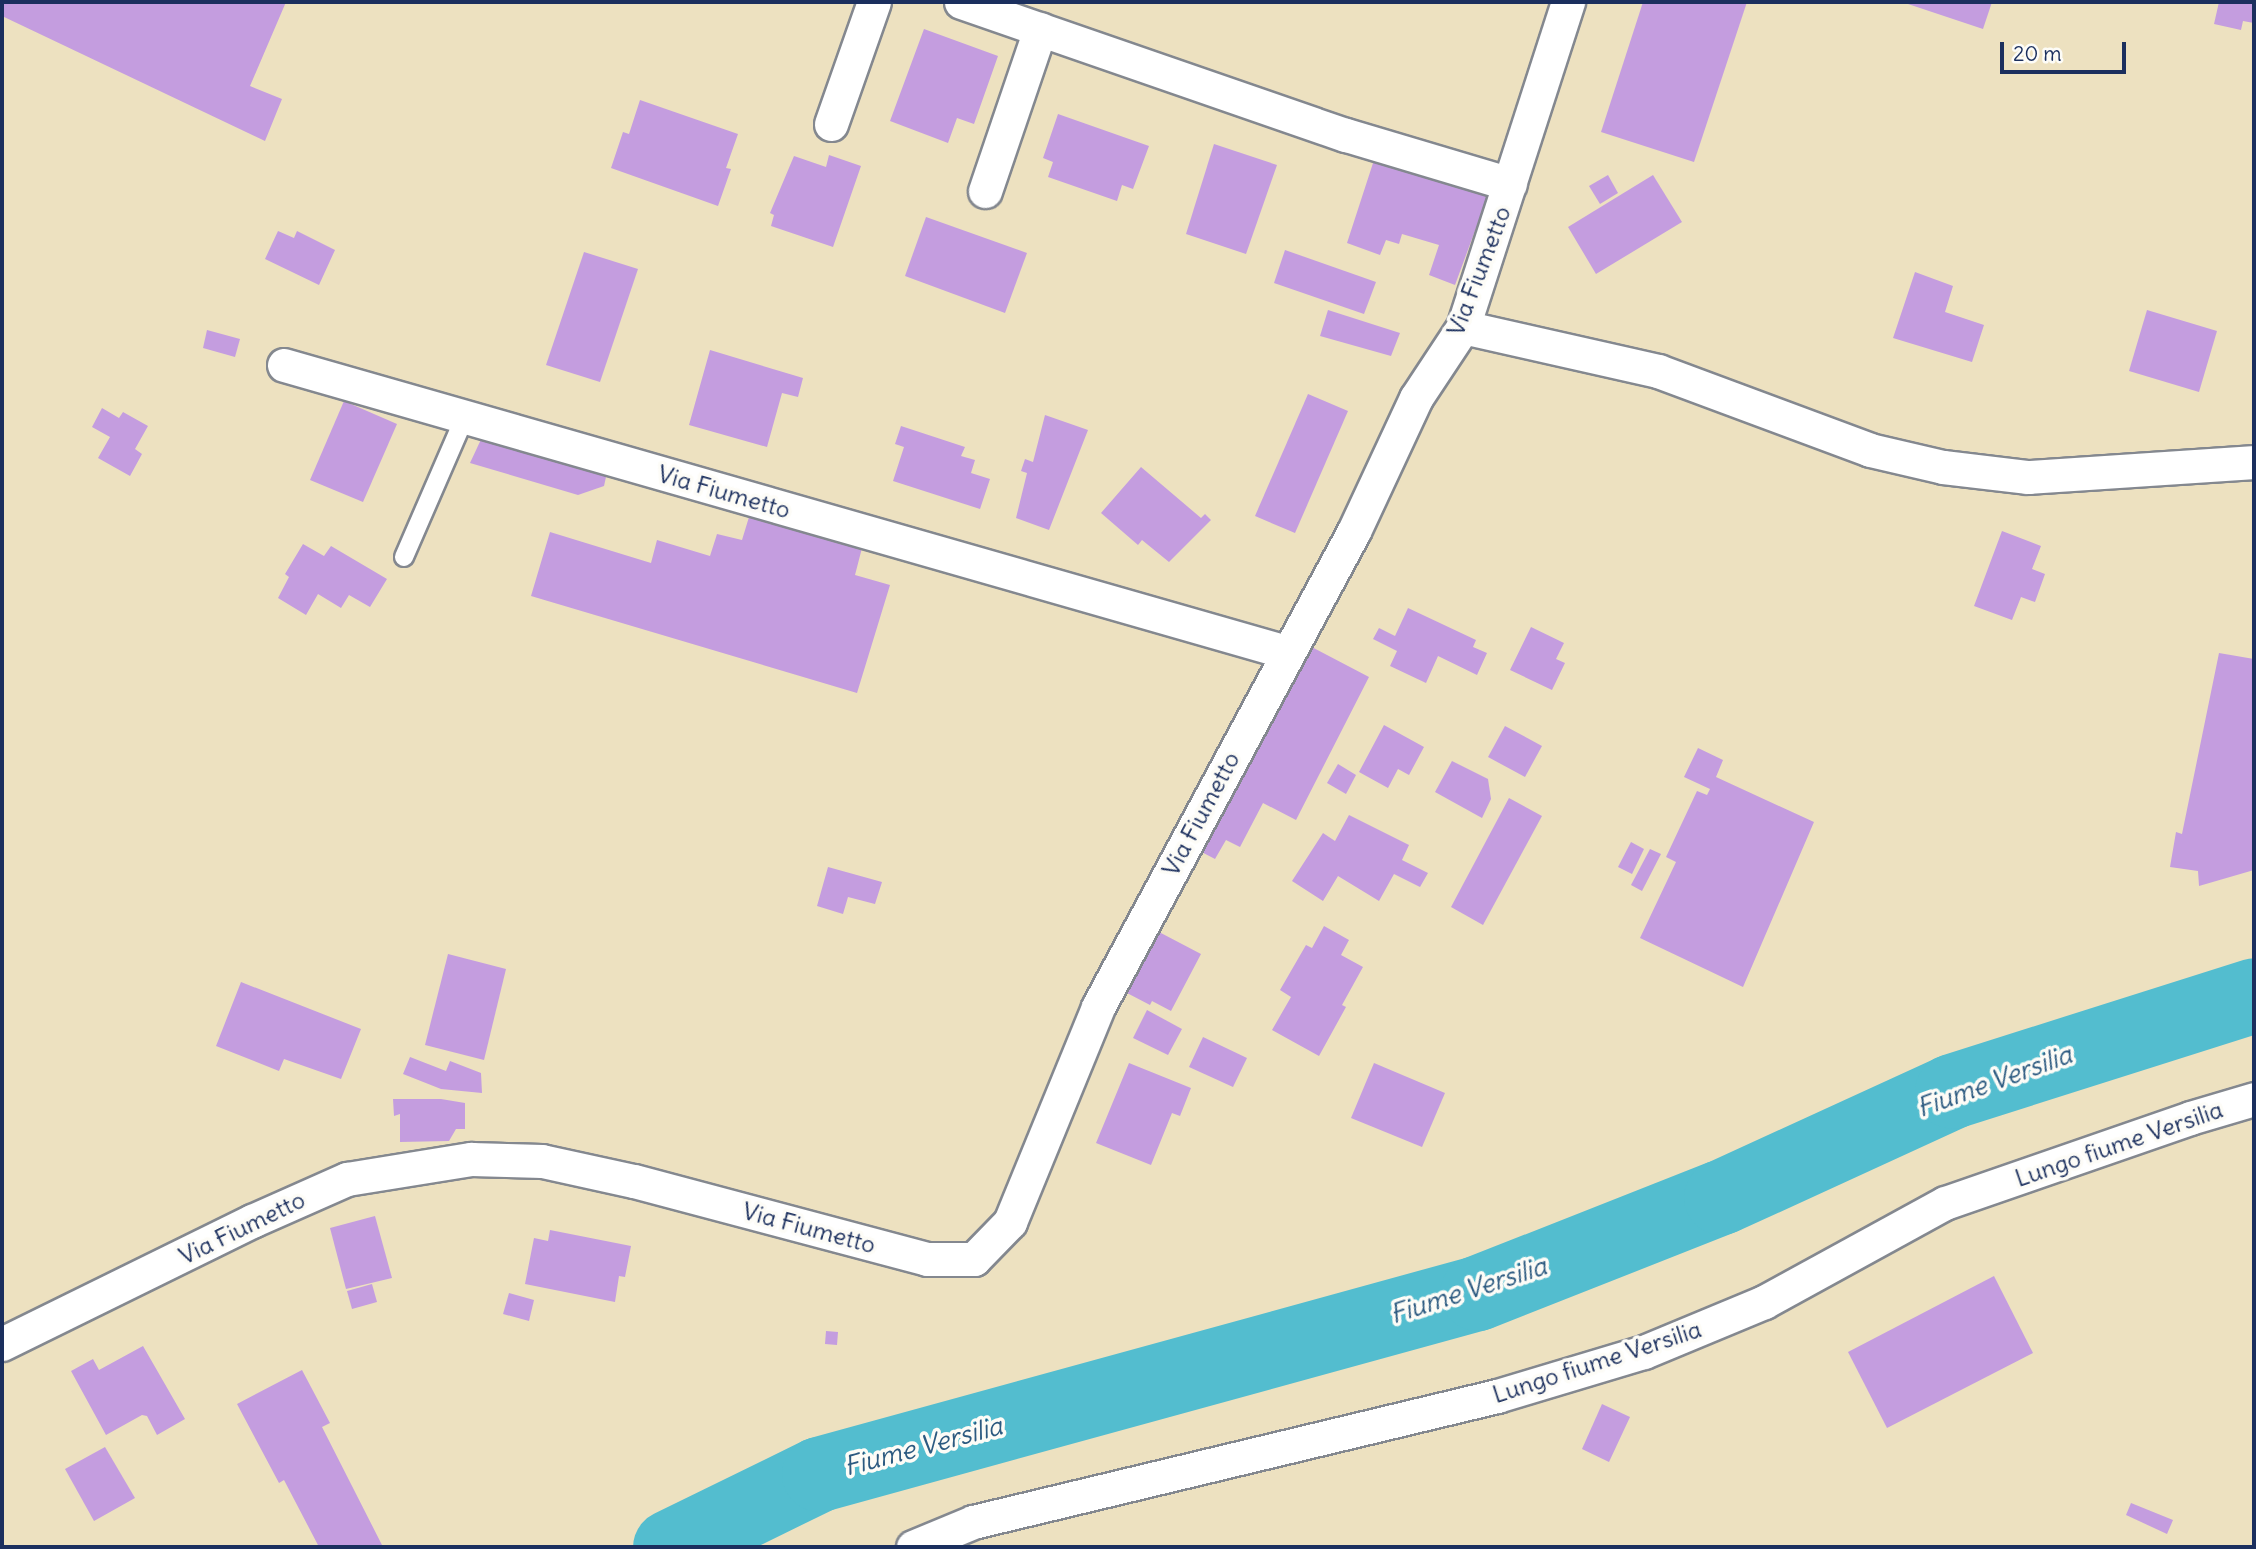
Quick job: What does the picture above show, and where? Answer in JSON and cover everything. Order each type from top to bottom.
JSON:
[{"type":"street","points":[[831,124],[874,2]]},
{"type":"street","name":"Via Fiumetto","points":[[961,2],[1346,135],[1510,184]]},
{"type":"street","name":"Via Fiumetto","points":[[2,1345],[252,1221],[347,1179],[471,1159],[542,1161],[647,1185],[927,1259],[974,1259],[1010,1222],[1098,1007],[1286,652],[1354,531],[1416,398],[1463,327],[1568,2]]},
{"type":"street","points":[[985,191],[1040,29]]},
{"type":"street","points":[[1463,327],[1658,371],[1870,450],[1943,467],[2028,477],[2254,462]]},
{"type":"street","name":"Via Fiumetto","points":[[284,365],[464,419],[1286,652]]},
{"type":"street","name":"Lungo fiume Versilia","points":[[913,1547],[973,1522],[1497,1396],[1644,1352],[1764,1302],[1945,1203],[2190,1118],[2254,1099]]},
{"type":"lane","points":[[404,557],[464,419]]},
{"type":"building","points":[[2,2],[286,2],[250,86],[282,99],[265,141],[2,16]]},
{"type":"building","points":[[1643,2],[1747,2],[1694,162],[1601,132]]},
{"type":"building","points":[[1902,2],[1992,2],[1983,29]]},
{"type":"building","points":[[2219,2],[2254,2],[2254,23],[2243,21],[2241,30],[2214,24]]},
{"type":"building","points":[[924,29],[998,56],[974,124],[957,118],[948,143],[890,121]]},
{"type":"building","points":[[640,100],[738,134],[726,168],[731,169],[718,206],[611,168],[623,132],[629,134]]},
{"type":"building","points":[[1058,114],[1149,146],[1133,189],[1122,185],[1117,201],[1048,177],[1053,162],[1043,158]]},
{"type":"building","points":[[1214,144],[1277,165],[1246,254],[1186,234]]},
{"type":"building","points":[[829,155],[861,166],[833,247],[771,226],[774,215],[770,213],[794,156],[826,167]]},
{"type":"building","points":[[1374,160],[1490,190],[1455,285],[1429,275],[1439,245],[1402,234],[1399,244],[1386,240],[1380,255],[1347,243]]},
{"type":"building","points":[[1608,175],[1618,193],[1600,204],[1589,186]]},
{"type":"building","points":[[1653,175],[1682,222],[1596,274],[1568,227]]},
{"type":"building","points":[[926,217],[1027,253],[1005,313],[905,276]]},
{"type":"building","points":[[278,231],[294,238],[297,231],[335,250],[319,285],[265,259]]},
{"type":"building","points":[[1285,250],[1376,282],[1364,314],[1274,283]]},
{"type":"building","points":[[584,252],[638,269],[600,382],[546,365]]},
{"type":"building","points":[[1915,272],[1953,286],[1945,312],[1984,325],[1972,362],[1893,338]]},
{"type":"building","points":[[1328,310],[1400,333],[1391,356],[1320,336]]},
{"type":"building","points":[[2147,310],[2217,331],[2199,392],[2129,371]]},
{"type":"building","points":[[207,330],[240,339],[235,357],[203,348]]},
{"type":"building","points":[[710,350],[803,378],[798,397],[782,393],[767,447],[689,425]]},
{"type":"building","points":[[1308,394],[1348,411],[1295,533],[1255,516]]},
{"type":"building","points":[[344,401],[397,424],[363,502],[310,480]]},
{"type":"building","points":[[102,408],[119,418],[123,412],[148,426],[135,449],[142,454],[130,476],[98,458],[110,437],[92,427]]},
{"type":"building","points":[[1045,415],[1088,430],[1049,530],[1016,518],[1027,473],[1021,471],[1025,459],[1033,462]]},
{"type":"building","points":[[901,426],[965,447],[961,456],[975,460],[971,473],[990,479],[980,509],[893,481],[904,447],[895,444]]},
{"type":"building","points":[[484,433],[608,468],[604,486],[578,495],[470,463]]},
{"type":"building","points":[[1141,467],[1201,518],[1205,514],[1211,520],[1169,562],[1142,540],[1138,545],[1101,513]]},
{"type":"building","points":[[749,517],[862,548],[855,575],[890,585],[857,693],[531,596],[550,532],[651,563],[657,540],[710,556],[717,534],[742,540]]},
{"type":"building","points":[[2002,531],[2041,546],[2032,569],[2045,574],[2035,602],[2021,597],[2012,620],[1974,606]]},
{"type":"building","points":[[303,544],[324,556],[331,546],[387,579],[370,607],[349,595],[341,608],[318,594],[306,615],[278,598],[289,577],[285,574]]},
{"type":"building","points":[[1408,608],[1476,640],[1473,647],[1487,653],[1477,675],[1438,656],[1426,683],[1390,666],[1397,651],[1373,639],[1379,628],[1395,636]]},
{"type":"building","points":[[1531,627],[1564,643],[1556,659],[1565,663],[1552,690],[1510,670]]},
{"type":"building","points":[[1306,644],[1369,677],[1296,820],[1263,803],[1240,847],[1226,840],[1215,859],[1190,846],[1234,790]]},
{"type":"building","points":[[2219,653],[2254,659],[2254,870],[2199,886],[2198,871],[2170,867],[2176,832],[2182,834]]},
{"type":"building","points":[[1384,725],[1424,747],[1409,775],[1398,769],[1388,788],[1359,772]]},
{"type":"building","points":[[1505,726],[1542,746],[1525,777],[1488,757]]},
{"type":"building","points":[[1698,748],[1723,760],[1716,777],[1814,822],[1743,987],[1640,938],[1676,862],[1666,857],[1697,791],[1707,795],[1710,789],[1684,777]]},
{"type":"building","points":[[1452,761],[1488,779],[1491,799],[1482,818],[1435,792]]},
{"type":"building","points":[[1338,764],[1356,775],[1346,794],[1327,783]]},
{"type":"building","points":[[1509,798],[1542,816],[1483,925],[1451,907]]},
{"type":"building","points":[[1349,815],[1409,845],[1402,860],[1428,873],[1420,887],[1394,874],[1379,901],[1338,876],[1323,901],[1292,881],[1323,833],[1335,841]]},
{"type":"building","points":[[1631,842],[1644,849],[1632,874],[1618,867]]},
{"type":"building","points":[[1650,849],[1661,854],[1642,891],[1631,885]]},
{"type":"building","points":[[828,867],[882,882],[875,904],[848,897],[843,914],[817,906]]},
{"type":"building","points":[[1324,926],[1349,940],[1341,955],[1363,967],[1342,1005],[1346,1007],[1319,1056],[1272,1030],[1291,997],[1280,990],[1306,945],[1312,948]]},
{"type":"building","points":[[1159,932],[1201,954],[1171,1011],[1152,1001],[1150,1005],[1127,993]]},
{"type":"building","points":[[448,954],[506,969],[484,1060],[425,1045]]},
{"type":"building","points":[[241,982],[361,1029],[341,1079],[284,1059],[279,1071],[216,1046]]},
{"type":"building","points":[[1147,1010],[1182,1029],[1168,1055],[1133,1038]]},
{"type":"building","points":[[1203,1037],[1247,1058],[1233,1087],[1189,1067]]},
{"type":"building","points":[[410,1057],[446,1071],[450,1061],[481,1073],[482,1093],[441,1089],[403,1074]]},
{"type":"building","points":[[1129,1063],[1191,1088],[1180,1116],[1172,1113],[1151,1165],[1096,1143]]},
{"type":"building","points":[[1374,1063],[1445,1093],[1422,1147],[1351,1118]]},
{"type":"building","points":[[393,1099],[441,1099],[465,1103],[465,1129],[456,1129],[449,1141],[400,1142],[400,1114],[394,1116]]},
{"type":"building","points":[[375,1216],[392,1278],[346,1289],[330,1228]]},
{"type":"building","points":[[550,1230],[631,1246],[625,1277],[619,1276],[615,1302],[525,1284],[534,1238],[548,1241]]},
{"type":"building","points":[[1994,1276],[2033,1353],[1887,1428],[1848,1352]]},
{"type":"building","points":[[372,1284],[377,1302],[352,1309],[347,1291]]},
{"type":"building","points":[[509,1293],[534,1300],[529,1321],[503,1314]]},
{"type":"building","points":[[826,1331],[838,1332],[837,1345],[825,1344]]},
{"type":"building","points":[[143,1346],[185,1419],[157,1435],[147,1416],[142,1415],[106,1435],[71,1371],[93,1359],[99,1370]]},
{"type":"building","points":[[302,1370],[330,1423],[322,1427],[382,1545],[378,1547],[319,1547],[284,1480],[279,1483],[237,1404]]},
{"type":"building","points":[[1602,1404],[1630,1417],[1609,1462],[1582,1449]]},
{"type":"building","points":[[105,1447],[135,1498],[94,1521],[65,1469]]},
{"type":"building","points":[[2131,1503],[2173,1520],[2167,1534],[2126,1515]]},
{"type":"waterway","name":"Fiume Versilia","points":[[670,1547],[819,1474],[1477,1293],[1721,1197],[1952,1091],[2254,995]]}]
